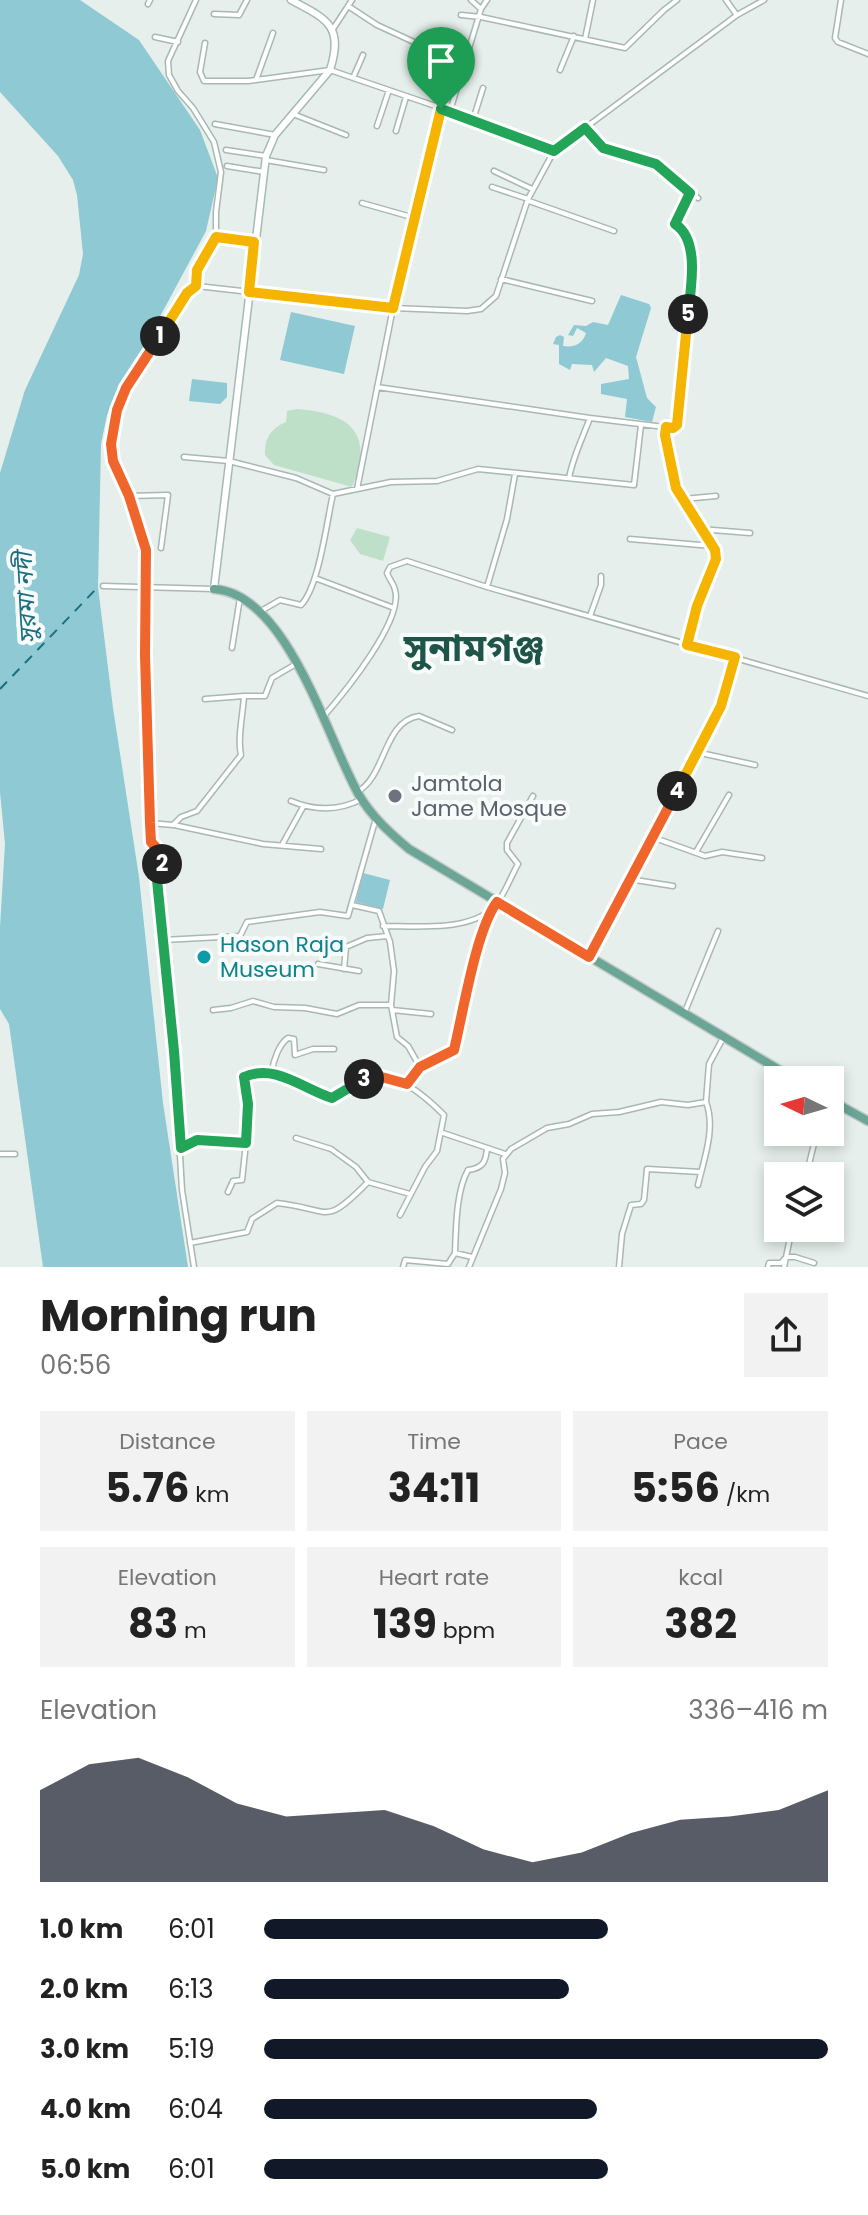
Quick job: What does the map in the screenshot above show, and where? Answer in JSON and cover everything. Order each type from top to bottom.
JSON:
[{"type":"main road","points":[[291,0],[318,15],[333,29],[336,41],[330,70],[275,135],[266,158],[214,589],[240,596],[261,611],[274,627],[323,717],[359,796],[376,818],[409,849],[773,1066]]},
{"type":"main road","points":[[844,1108],[868,1121]]},
{"type":"street","points":[[196,0],[168,61],[169,75],[214,142],[221,172],[216,237],[197,270],[196,286]]},
{"type":"street","points":[[214,14],[239,15],[247,0]]},
{"type":"street","points":[[333,29],[352,0]]},
{"type":"street","points":[[471,0],[481,9]]},
{"type":"street","points":[[450,111],[481,9],[487,0]]},
{"type":"street","points":[[585,39],[593,0]]},
{"type":"street","points":[[461,15],[628,47],[677,0]]},
{"type":"street","points":[[726,0],[737,15]]},
{"type":"street","points":[[194,1267],[182,1190],[181,1148],[156,870],[166,858],[151,842],[145,655],[146,550],[129,496],[113,461],[111,444],[117,410],[126,388],[187,293],[196,286],[393,308],[481,309],[496,296],[532,189],[554,151],[737,15],[764,0]]},
{"type":"street","points":[[841,0],[835,38],[868,54]]},
{"type":"street","points":[[348,6],[377,25],[464,65]]},
{"type":"street","points":[[256,80],[273,33]]},
{"type":"street","points":[[560,70],[574,36]]},
{"type":"street","points":[[155,37],[178,42]]},
{"type":"street","points":[[205,43],[201,79],[221,82],[256,80],[330,70],[554,151]]},
{"type":"street","points":[[353,78],[363,55]]},
{"type":"street","points":[[473,120],[483,88]]},
{"type":"street","points":[[377,126],[389,90]]},
{"type":"street","points":[[396,131],[406,97]]},
{"type":"street","points":[[357,489],[393,308],[441,109]]},
{"type":"street","points":[[293,114],[346,135]]},
{"type":"street","points":[[215,124],[275,135]]},
{"type":"street","points":[[585,128],[603,148],[656,164],[698,198]]},
{"type":"street","points":[[226,150],[324,170]]},
{"type":"street","points":[[227,166],[264,172]]},
{"type":"street","points":[[494,171],[532,189]]},
{"type":"street","points":[[492,187],[614,231]]},
{"type":"street","points":[[377,387],[673,428],[679,419],[678,399],[691,257],[685,231],[675,224],[690,193]]},
{"type":"street","points":[[362,203],[415,218]]},
{"type":"street","points":[[216,237],[254,242]]},
{"type":"street","points":[[501,279],[592,301]]},
{"type":"street","points":[[569,478],[572,460],[579,450],[590,418]]},
{"type":"street","points":[[184,457],[229,461],[296,478],[333,494],[391,482],[437,481],[478,469],[634,485],[641,425]]},
{"type":"street","points":[[666,427],[676,488],[712,546],[716,559],[697,606],[687,645]]},
{"type":"street","points":[[487,587],[507,519],[515,474]]},
{"type":"street","points":[[261,611],[280,600],[303,604],[315,578],[333,494]]},
{"type":"street","points":[[129,496],[168,495],[161,548]]},
{"type":"street","points":[[683,499],[716,496]]},
{"type":"street","points":[[700,529],[750,533]]},
{"type":"street","points":[[630,539],[712,546]]},
{"type":"street","points":[[323,717],[363,668],[392,618],[396,592],[387,573],[390,567],[407,561],[487,587],[868,696]]},
{"type":"street","points":[[590,616],[601,576]]},
{"type":"street","points":[[315,578],[394,608]]},
{"type":"street","points":[[103,586],[214,589]]},
{"type":"street","points":[[232,648],[240,596]]},
{"type":"street","points":[[589,957],[721,706],[735,657]]},
{"type":"street","points":[[205,699],[265,696],[272,678],[296,664]]},
{"type":"street","points":[[173,825],[181,817],[197,811],[241,755],[238,743],[244,696]]},
{"type":"street","points":[[291,801],[303,807],[335,810],[359,796],[394,735],[407,721],[419,716],[452,730]]},
{"type":"street","points":[[696,752],[755,765]]},
{"type":"street","points":[[696,853],[729,795]]},
{"type":"street","points":[[407,1084],[420,1067],[454,1050],[489,912],[518,864],[507,850],[507,843],[533,796]]},
{"type":"street","points":[[282,845],[303,807]]},
{"type":"street","points":[[163,940],[240,936],[247,922],[259,919],[282,919],[320,912],[348,916],[376,818]]},
{"type":"street","points":[[150,823],[263,844],[321,849]]},
{"type":"street","points":[[652,837],[705,856],[722,852],[762,858]]},
{"type":"street","points":[[629,879],[673,886]]},
{"type":"street","points":[[352,905],[379,911],[394,971],[391,1008],[397,1037],[408,1046],[420,1067]]},
{"type":"street","points":[[383,926],[437,926],[489,912]]},
{"type":"street","points":[[684,1014],[718,931]]},
{"type":"street","points":[[344,969],[346,947],[367,938],[387,936]]},
{"type":"street","points":[[318,964],[359,971]]},
{"type":"street","points":[[213,1010],[253,1001],[274,1007],[305,1008],[337,1014],[359,1005],[431,1014]]},
{"type":"street","points":[[698,1185],[710,1128],[706,1102],[709,1064],[724,1036]]},
{"type":"street","points":[[272,1072],[272,1063],[282,1042],[288,1038],[294,1039],[295,1055],[313,1049],[334,1049]]},
{"type":"street","points":[[228,1192],[233,1181],[242,1180],[248,1104],[244,1077],[272,1072],[332,1098],[362,1079],[378,1076],[407,1084],[443,1114],[437,1151],[400,1215]]},
{"type":"street","points":[[469,1267],[501,1189],[505,1154],[547,1128],[569,1124],[598,1112],[619,1112],[661,1102],[688,1105],[706,1102]]},
{"type":"street","points":[[442,1133],[505,1154]]},
{"type":"street","points":[[296,1138],[331,1149],[356,1167],[368,1182],[410,1194]]},
{"type":"street","points":[[181,1148],[197,1140],[246,1143]]},
{"type":"street","points":[[403,1267],[405,1260],[448,1264],[455,1253],[455,1226],[464,1178],[468,1170],[482,1166],[486,1161],[487,1148]]},
{"type":"street","points":[[0,1154],[15,1154]]},
{"type":"street","points":[[619,1267],[626,1218],[631,1205],[641,1204],[644,1200],[647,1169],[701,1172]]},
{"type":"street","points":[[190,1243],[247,1232],[252,1219],[277,1203],[331,1213],[349,1203],[368,1182]]},
{"type":"street","points":[[784,1267],[789,1242]]},
{"type":"street","points":[[455,1253],[472,1257]]},
{"type":"street","points":[[786,1257],[814,1263]]},
{"type":"street","points":[[768,1267],[769,1263],[781,1263],[786,1257]]},
{"type":"green space","points":[[297,409],[331,415],[353,429],[361,453],[352,487],[274,465],[265,455],[270,435],[276,427],[286,422],[287,411]]},
{"type":"green space","points":[[357,528],[390,537],[383,561],[360,554],[350,540]]},
{"type":"water","name":"সুরমা নদী","points":[[0,0],[80,0],[139,40],[200,130],[218,178],[206,231],[107,415],[101,444],[98,587],[139,877],[163,1103],[188,1267],[43,1267],[9,1024],[0,1009],[0,927],[5,844],[0,792],[0,473],[25,390],[79,275],[83,254],[73,180],[58,156],[0,92]]},
{"type":"water","points":[[621,295],[649,304],[651,308],[636,357],[647,398],[656,407],[652,422],[625,417],[627,399],[601,394],[601,384],[629,379],[628,366],[606,358],[594,372],[592,365],[572,364],[570,370],[559,364],[559,345],[553,344],[560,335],[564,337],[563,346],[574,346],[580,342],[586,333],[577,328],[573,336],[568,335],[574,325],[586,326],[593,322],[608,325]]},
{"type":"water","points":[[291,312],[355,326],[344,374],[280,360]]},
{"type":"water","points":[[192,379],[227,383],[227,397],[220,404],[189,401]]},
{"type":"water","points":[[363,873],[390,880],[383,909],[356,902]]},
{"type":"ferry route","points":[[0,689],[98,587]]},
{"type":"place","name":"Jamtola Jame Mosque","points":[[395,796]]},
{"type":"place","name":"Hason Raja Museum","points":[[204,957]]},
{"type":"district","name":"সুনামগঞ্জ","points":[[474,648]]},
{"type":"route","points":[[441,109],[554,151],[585,128],[607,151],[656,164],[690,193],[675,224],[685,231],[691,253],[689,304],[678,399],[679,419],[673,428],[666,427],[665,435],[676,488],[715,550],[716,559],[697,606],[687,645],[735,657],[721,706],[589,957],[497,902],[489,912],[454,1050],[420,1067],[407,1084],[378,1076],[351,1084],[332,1098],[272,1072],[250,1074],[244,1077],[248,1104],[246,1143],[197,1140],[181,1148],[156,870],[166,858],[151,842],[145,655],[146,550],[129,496],[113,461],[111,444],[117,410],[126,388],[187,293],[196,286],[197,270],[216,237],[254,242],[249,292],[393,308],[441,109]]}]
